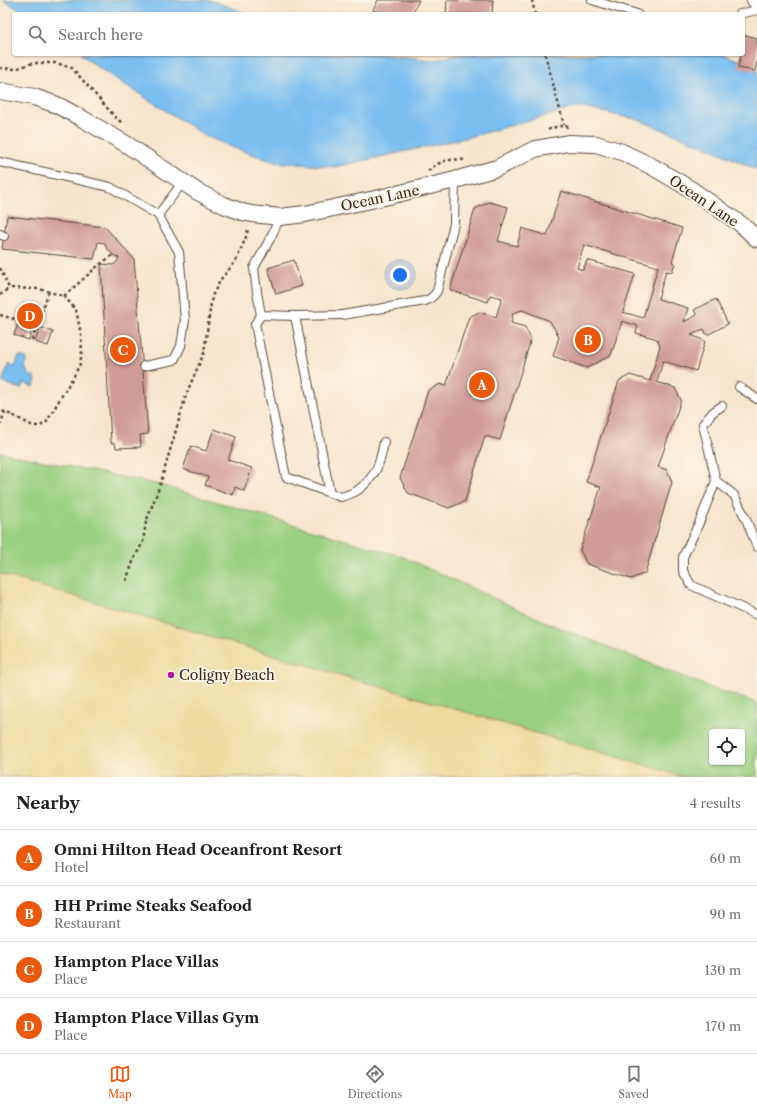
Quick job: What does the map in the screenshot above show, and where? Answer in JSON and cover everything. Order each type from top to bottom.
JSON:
[{"type":"street","name":"Ocean Lane","points":[[0,91],[34,97],[57,105],[126,144],[198,192],[224,205],[252,214],[280,217],[305,214],[455,180],[497,168],[535,149],[568,143],[596,144],[628,155],[653,167],[685,186],[742,225],[757,239]]},
{"type":"lane","points":[[592,0],[631,12]]},
{"type":"lane","points":[[745,13],[757,10]]},
{"type":"lane","points":[[0,162],[110,187],[158,215],[179,252],[185,320],[181,346],[174,360],[144,366]]},
{"type":"lane","points":[[261,315],[342,316],[431,299],[437,291],[454,224],[455,180]]},
{"type":"lane","points":[[158,215],[183,182]]},
{"type":"lane","points":[[280,217],[254,268],[261,315],[255,324],[286,477],[341,497],[358,490],[372,477],[380,462],[384,442]]},
{"type":"lane","points":[[295,316],[330,493]]},
{"type":"lane","points":[[739,388],[757,399]]},
{"type":"lane","points":[[722,406],[713,412],[703,424],[716,481],[699,523],[682,557],[683,571],[691,585],[757,615]]},
{"type":"lane","points":[[716,481],[734,495],[746,519],[757,548]]},
{"type":"path","points":[[532,0],[535,12]]},
{"type":"path","points":[[546,56],[564,125]]},
{"type":"path","points":[[0,68],[15,69],[33,63],[56,63],[72,68],[116,118],[126,126]]},
{"type":"path","points":[[546,132],[564,125],[575,127]]},
{"type":"path","points":[[426,172],[436,164],[449,159],[473,160]]},
{"type":"path","points":[[126,581],[142,542],[146,522],[160,485],[187,392],[204,353],[212,296],[221,280],[236,261],[246,237],[252,214]]},
{"type":"path","points":[[64,296],[94,269],[113,255]]},
{"type":"path","points":[[0,268],[9,288]]},
{"type":"path","points":[[0,294],[9,288],[39,289],[64,296],[76,310],[81,334],[82,352],[80,364],[74,376],[46,423],[40,426],[33,426],[0,410]]},
{"type":"path","points":[[32,340],[49,291]]},
{"type":"path","points":[[0,315],[18,320]]},
{"type":"path","points":[[1,422],[5,412]]},
{"type":"green space","points":[[0,452],[160,485],[403,557],[555,626],[712,688],[757,703],[757,777],[684,777],[0,574]]},
{"type":"sand","name":"Coligny Beach","points":[[0,574],[684,777],[0,777]]},
{"type":"water","points":[[3,0],[210,0],[243,12],[24,12]]},
{"type":"water","points":[[84,56],[396,56],[433,60],[453,56],[728,56],[747,63],[757,70],[757,170],[714,150],[639,120],[579,107],[465,138],[335,167],[275,162],[234,148],[204,135],[102,70]]},
{"type":"water","points":[[19,356],[27,358],[25,364],[26,370],[31,377],[33,375],[36,379],[34,387],[23,383],[21,389],[2,382],[9,364],[15,367]]},
{"type":"building","points":[[378,0],[419,0],[413,12],[378,12],[373,10]]},
{"type":"building","points":[[447,0],[493,0],[492,12],[446,12]]},
{"type":"building","points":[[745,35],[757,38],[757,61],[755,71],[738,68],[741,56],[745,56]]},
{"type":"building","points":[[561,191],[682,228],[672,262],[675,263],[672,272],[666,271],[658,299],[688,308],[684,322],[697,315],[694,310],[716,299],[728,324],[707,335],[704,329],[691,335],[705,341],[696,371],[663,361],[657,382],[675,388],[681,400],[658,467],[667,470],[672,482],[645,573],[631,579],[587,564],[580,550],[601,487],[586,482],[619,381],[630,375],[650,381],[660,346],[657,339],[636,333],[638,326],[622,321],[611,355],[587,368],[553,356],[559,337],[550,321],[522,310],[513,313],[511,323],[525,327],[531,339],[500,440],[485,436],[465,501],[449,508],[408,493],[400,478],[428,391],[440,384],[446,386],[469,317],[479,312],[496,317],[502,298],[490,295],[488,302],[450,290],[475,209],[489,202],[508,207],[498,241],[517,246],[522,228],[547,236]],"holes":[[[584,245],[658,267],[643,318],[623,312],[635,274],[587,260],[583,270],[577,268]]]},
{"type":"building","points":[[7,216],[105,227],[134,259],[148,434],[140,435],[141,447],[116,448],[115,443],[111,443],[101,264],[113,265],[119,258],[113,255],[106,247],[105,243],[98,242],[94,259],[2,249]]},
{"type":"building","points":[[294,260],[302,286],[276,294],[268,268]]},
{"type":"building","points":[[26,303],[41,308],[36,324],[34,323],[29,340],[14,335]]},
{"type":"building","points":[[40,327],[53,332],[48,346],[35,342]]},
{"type":"building","points":[[214,429],[236,437],[228,460],[252,468],[244,491],[235,487],[233,495],[205,485],[208,477],[183,469],[191,446],[206,451]]},
{"type":"place","name":"Hampton Place Villas Gym","points":[[30,316]]},
{"type":"place","name":"HH Prime Steaks Seafood","points":[[588,340]]},
{"type":"place","name":"Hampton Place Villas","points":[[123,350]]},
{"type":"place","name":"Omni Hilton Head Oceanfront Resort","points":[[482,385]]},
{"type":"place","name":"Coligny Beach","points":[[171,675]]}]
